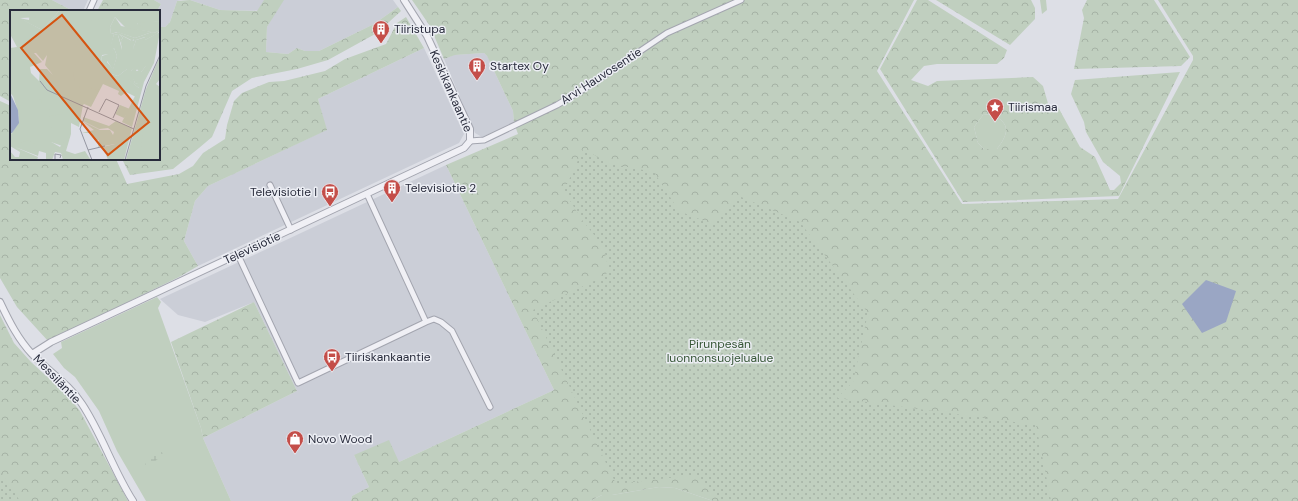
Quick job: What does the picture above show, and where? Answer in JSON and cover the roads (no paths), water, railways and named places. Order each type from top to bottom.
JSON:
[{"type":"street","points":[[89,10],[94,0]]},
{"type":"street","name":"Keskikankaantie","points":[[404,0],[427,36],[468,124],[471,136],[470,141]]},
{"type":"street","name":"Arvi Hauvosentie","points":[[470,141],[484,140],[557,105],[587,87],[666,33],[741,0]]},
{"type":"street","name":"Televisiotie","points":[[32,354],[52,342],[464,148],[470,141]]},
{"type":"street","points":[[270,185],[291,230]]},
{"type":"street","points":[[367,194],[426,322]]},
{"type":"street","points":[[238,255],[298,383],[426,322],[434,320],[441,322],[452,331],[490,407]]},
{"type":"street","name":"Messiläntie","points":[[0,302],[11,325],[32,354],[68,386],[83,404],[118,476],[133,501]]},
{"type":"water","points":[[1206,280],[1236,291],[1226,322],[1202,333],[1182,304]]},
{"type":"place","name":"Tiiristupa","points":[[381,44]]},
{"type":"place","name":"Startex Oy","points":[[477,81]]},
{"type":"place","name":"Tiirismaa","points":[[995,122]]},
{"type":"place","name":"Televisiotie 2","points":[[392,203]]},
{"type":"place","name":"Televisiotie I","points":[[330,207]]},
{"type":"place","name":"Tiiriskankaantie","points":[[332,372]]},
{"type":"place","name":"Novo Wood","points":[[295,454]]},
{"type":"park label","name":"Pirunpesän luonnonsuojelualue","points":[[720,351]]}]
